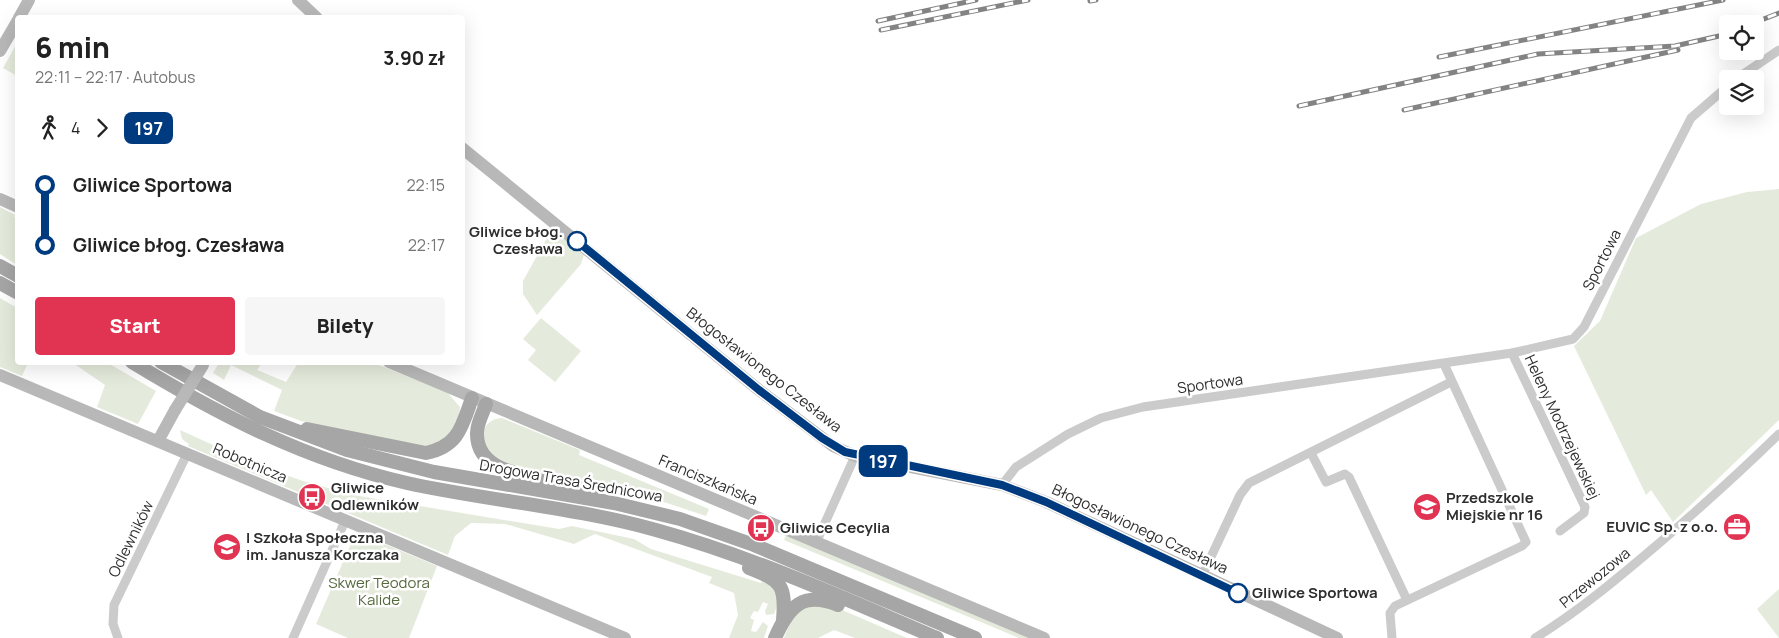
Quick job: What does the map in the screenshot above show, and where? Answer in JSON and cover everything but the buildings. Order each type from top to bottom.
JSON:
[{"type":"main road","points":[[0,266],[15,274]]},
{"type":"main road","points":[[0,283],[15,292]]},
{"type":"main road","name":"Drogowa Trasa Średnicowa","points":[[137,365],[236,422],[308,454],[354,469],[442,490],[607,518],[702,543],[786,572],[938,638]]},
{"type":"main road","name":"Drogowa Trasa Średnicowa","points":[[166,365],[210,391],[272,422],[347,450],[393,463],[614,502],[658,512],[711,529],[975,638]]},
{"type":"main road","points":[[272,422],[426,452],[439,450],[451,442],[461,429],[472,398]]},
{"type":"main road","points":[[486,404],[476,431],[477,442],[486,458],[495,466],[533,478],[572,485],[614,502]]},
{"type":"main road","points":[[702,543],[722,556],[778,582],[783,593],[782,620],[775,638]]},
{"type":"main road","points":[[782,620],[794,607],[805,600],[821,598],[865,615],[906,624]]},
{"type":"street","points":[[20,15],[29,0]]},
{"type":"street","points":[[298,0],[314,15]]},
{"type":"street","points":[[0,51],[15,24]]},
{"type":"street","points":[[1749,70],[1779,50]]},
{"type":"street","name":"Sportowa","points":[[1002,485],[1016,467],[1068,434],[1101,418],[1143,407],[1444,364],[1512,353],[1573,339],[1584,327],[1692,118],[1719,94]]},
{"type":"street","name":"Błogosławionego Czesława","points":[[465,150],[759,390],[833,446],[855,456],[1002,485],[1046,502],[1337,638]]},
{"type":"street","points":[[0,199],[15,206]]},
{"type":"street","name":"Heleny Modrzejewskiej","points":[[1512,353],[1585,507],[1584,513],[1560,532]]},
{"type":"street","points":[[1392,638],[1390,613],[1395,606],[1522,546],[1526,542],[1444,364]]},
{"type":"street","points":[[158,442],[175,410],[203,365]]},
{"type":"street","name":"Franciszkańska","points":[[396,365],[1044,638]]},
{"type":"street","name":"Robotnicza","points":[[0,375],[625,638]]},
{"type":"street","points":[[1202,576],[1245,487],[1255,479],[1452,382]]},
{"type":"street","name":"Przewozowa","points":[[1535,638],[1583,607],[1619,577],[1729,483],[1779,434]]},
{"type":"street","points":[[1311,452],[1326,482],[1345,474],[1349,477],[1407,600]]},
{"type":"street","name":"Odlewników","points":[[118,638],[113,624],[114,605],[187,454]]},
{"type":"street","points":[[816,543],[855,456]]},
{"type":"street","points":[[293,638],[346,521]]},
{"type":"green space","points":[[15,47],[15,75],[3,68]]},
{"type":"green space","points":[[1779,189],[1779,420],[1673,522],[1651,490],[1646,495],[1574,346],[1600,321],[1636,238],[1701,204],[1747,192]]},
{"type":"green space","points":[[0,207],[15,215],[15,264],[0,254]]},
{"type":"green space","points":[[552,229],[584,255],[581,264],[537,315],[523,294],[523,281]]},
{"type":"green space","points":[[0,298],[15,307],[15,365],[27,365],[22,376],[0,367]]},
{"type":"green space","points":[[541,318],[581,351],[555,382],[528,360],[536,350],[523,339]]},
{"type":"green space","points":[[76,365],[111,365],[156,391],[138,424],[97,407],[105,385]]},
{"type":"green space","points":[[218,365],[231,365],[224,380],[213,373]]},
{"type":"green space","points":[[231,365],[261,365],[257,370],[286,382],[297,365],[379,365],[447,392],[460,407],[458,421],[453,431],[434,449],[301,421],[274,411],[282,390]]},
{"type":"green space","points":[[502,418],[580,450],[579,455],[709,509],[706,516],[658,500],[500,463],[489,456],[482,433],[490,422]]},
{"type":"green space","points":[[180,430],[255,464],[303,481],[353,495],[559,529],[572,526],[634,539],[651,549],[761,583],[764,578],[777,588],[778,603],[774,614],[766,615],[765,611],[768,604],[763,602],[758,612],[754,611],[750,618],[754,620],[751,631],[756,632],[763,622],[768,626],[764,638],[729,638],[738,615],[734,593],[709,583],[712,577],[595,534],[574,544],[505,524],[471,523],[455,536],[448,555],[188,446],[189,444],[182,439]]},
{"type":"green space","name":"Skwer Teodora Kalide","points":[[356,532],[437,566],[409,638],[348,638],[316,624]]},
{"type":"green space","points":[[786,535],[1034,638],[1019,638],[784,540]]},
{"type":"green space","points":[[1779,589],[1779,638],[1757,609]]},
{"type":"green space","points":[[815,605],[833,606],[907,638],[855,638],[834,630],[818,638],[784,638],[794,616],[802,609]]},
{"type":"railway","points":[[878,21],[976,0]]},
{"type":"railway","points":[[881,30],[1028,0]]},
{"type":"railway","points":[[1090,1],[1096,0]]},
{"type":"railway","points":[[1439,57],[1723,0]]},
{"type":"railway","points":[[1764,19],[1779,13]]},
{"type":"railway","points":[[1299,106],[1538,54],[1675,46],[1719,36]]},
{"type":"railway","points":[[1404,110],[1678,50]]},
{"type":"bus line","name":"197","points":[[577,241],[759,390],[833,446],[855,456],[1002,485],[1046,502],[1238,593]]},
{"type":"place","name":"Gliwice błog. Czesława","points":[[577,241]]},
{"type":"place","name":"Gliwice Odlewników","points":[[312,497]]},
{"type":"place","name":"Przedszkole Miejskie nr 16","points":[[1427,507]]},
{"type":"place","name":"EUVIC Sp. z o.o.","points":[[1737,527]]},
{"type":"place","name":"Gliwice Cecylia","points":[[761,528]]},
{"type":"place","name":"I Szkoła Społeczna im. Janusza Korczaka","points":[[227,547]]},
{"type":"place","name":"Gliwice Sportowa","points":[[1238,593]]}]
